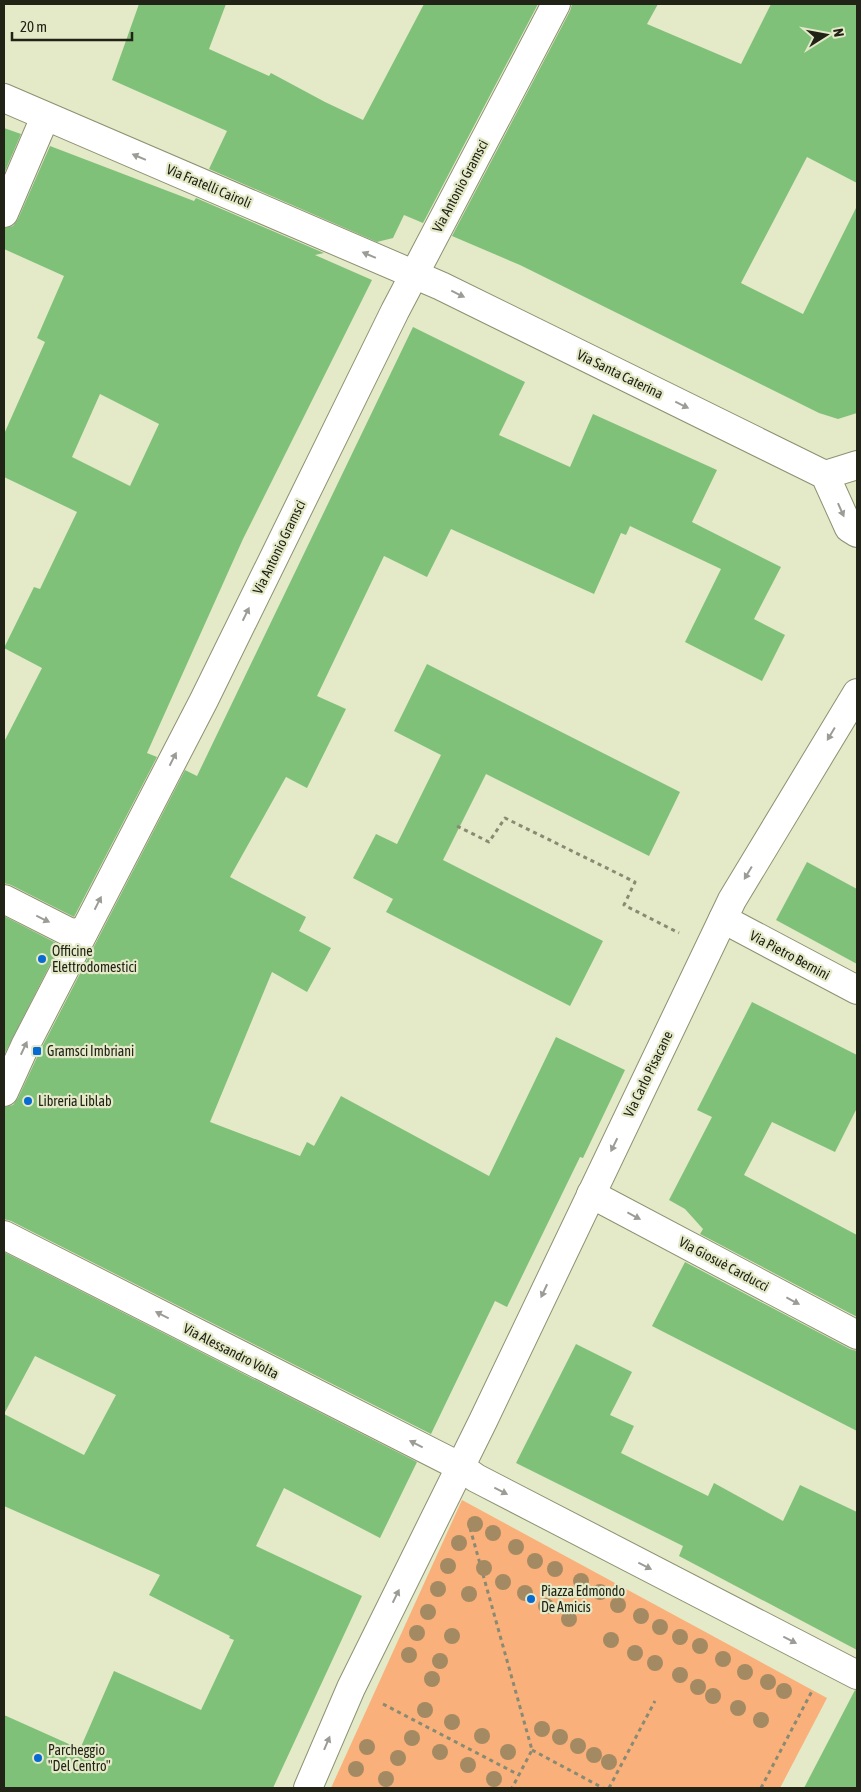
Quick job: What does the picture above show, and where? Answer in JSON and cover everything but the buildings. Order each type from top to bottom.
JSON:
[{"type":"street","name":"Via Antonio Gramsci","points":[[4,1092],[25,1046],[204,700],[414,274],[556,4]]},
{"type":"street","name":"Via Fratelli Cairoli","points":[[4,98],[414,274]]},
{"type":"street","points":[[4,213],[45,117]]},
{"type":"street","name":"Via Santa Caterina","points":[[414,274],[825,475]]},
{"type":"street","points":[[857,465],[825,475],[849,528],[857,533]]},
{"type":"street","name":"Via Carlo Pisacane","points":[[468,1472],[483,1421],[708,948],[732,900],[857,693]]},
{"type":"street","points":[[4,899],[71,932],[84,931]]},
{"type":"street","name":"Via Pietro Bernini","points":[[723,919],[857,990]]},
{"type":"street","name":"Via Giosuè Carducci","points":[[591,1194],[857,1335]]},
{"type":"street","name":"Via Alessandro Volta","points":[[4,1235],[468,1472]]},
{"type":"street","points":[[308,1788],[351,1688],[468,1472],[857,1675]]},
{"type":"path","points":[[457,826],[489,842],[505,818],[635,882],[624,905],[708,948]]},
{"type":"path","points":[[468,1472],[464,1506],[532,1750],[512,1788]]},
{"type":"path","points":[[761,1788],[813,1690],[804,1686]]},
{"type":"path","points":[[351,1688],[519,1775]]},
{"type":"path","points":[[609,1788],[655,1701]]},
{"type":"path","points":[[532,1750],[604,1788]]},
{"type":"shaded area","name":"Piazza Edmondo De Amicis","points":[[462,1500],[827,1698],[780,1788],[331,1788]]},
{"type":"place","name":"Officine Elettrodomestici","points":[[42,959]]},
{"type":"place","name":"Gramsci Imbriani","points":[[37,1051]]},
{"type":"place","name":"Libreria Liblab","points":[[28,1101]]},
{"type":"place","name":"Piazza Edmondo De Amicis","points":[[531,1599]]},
{"type":"place","name":"Parcheggio \"Del Centro\"","points":[[38,1758]]}]
